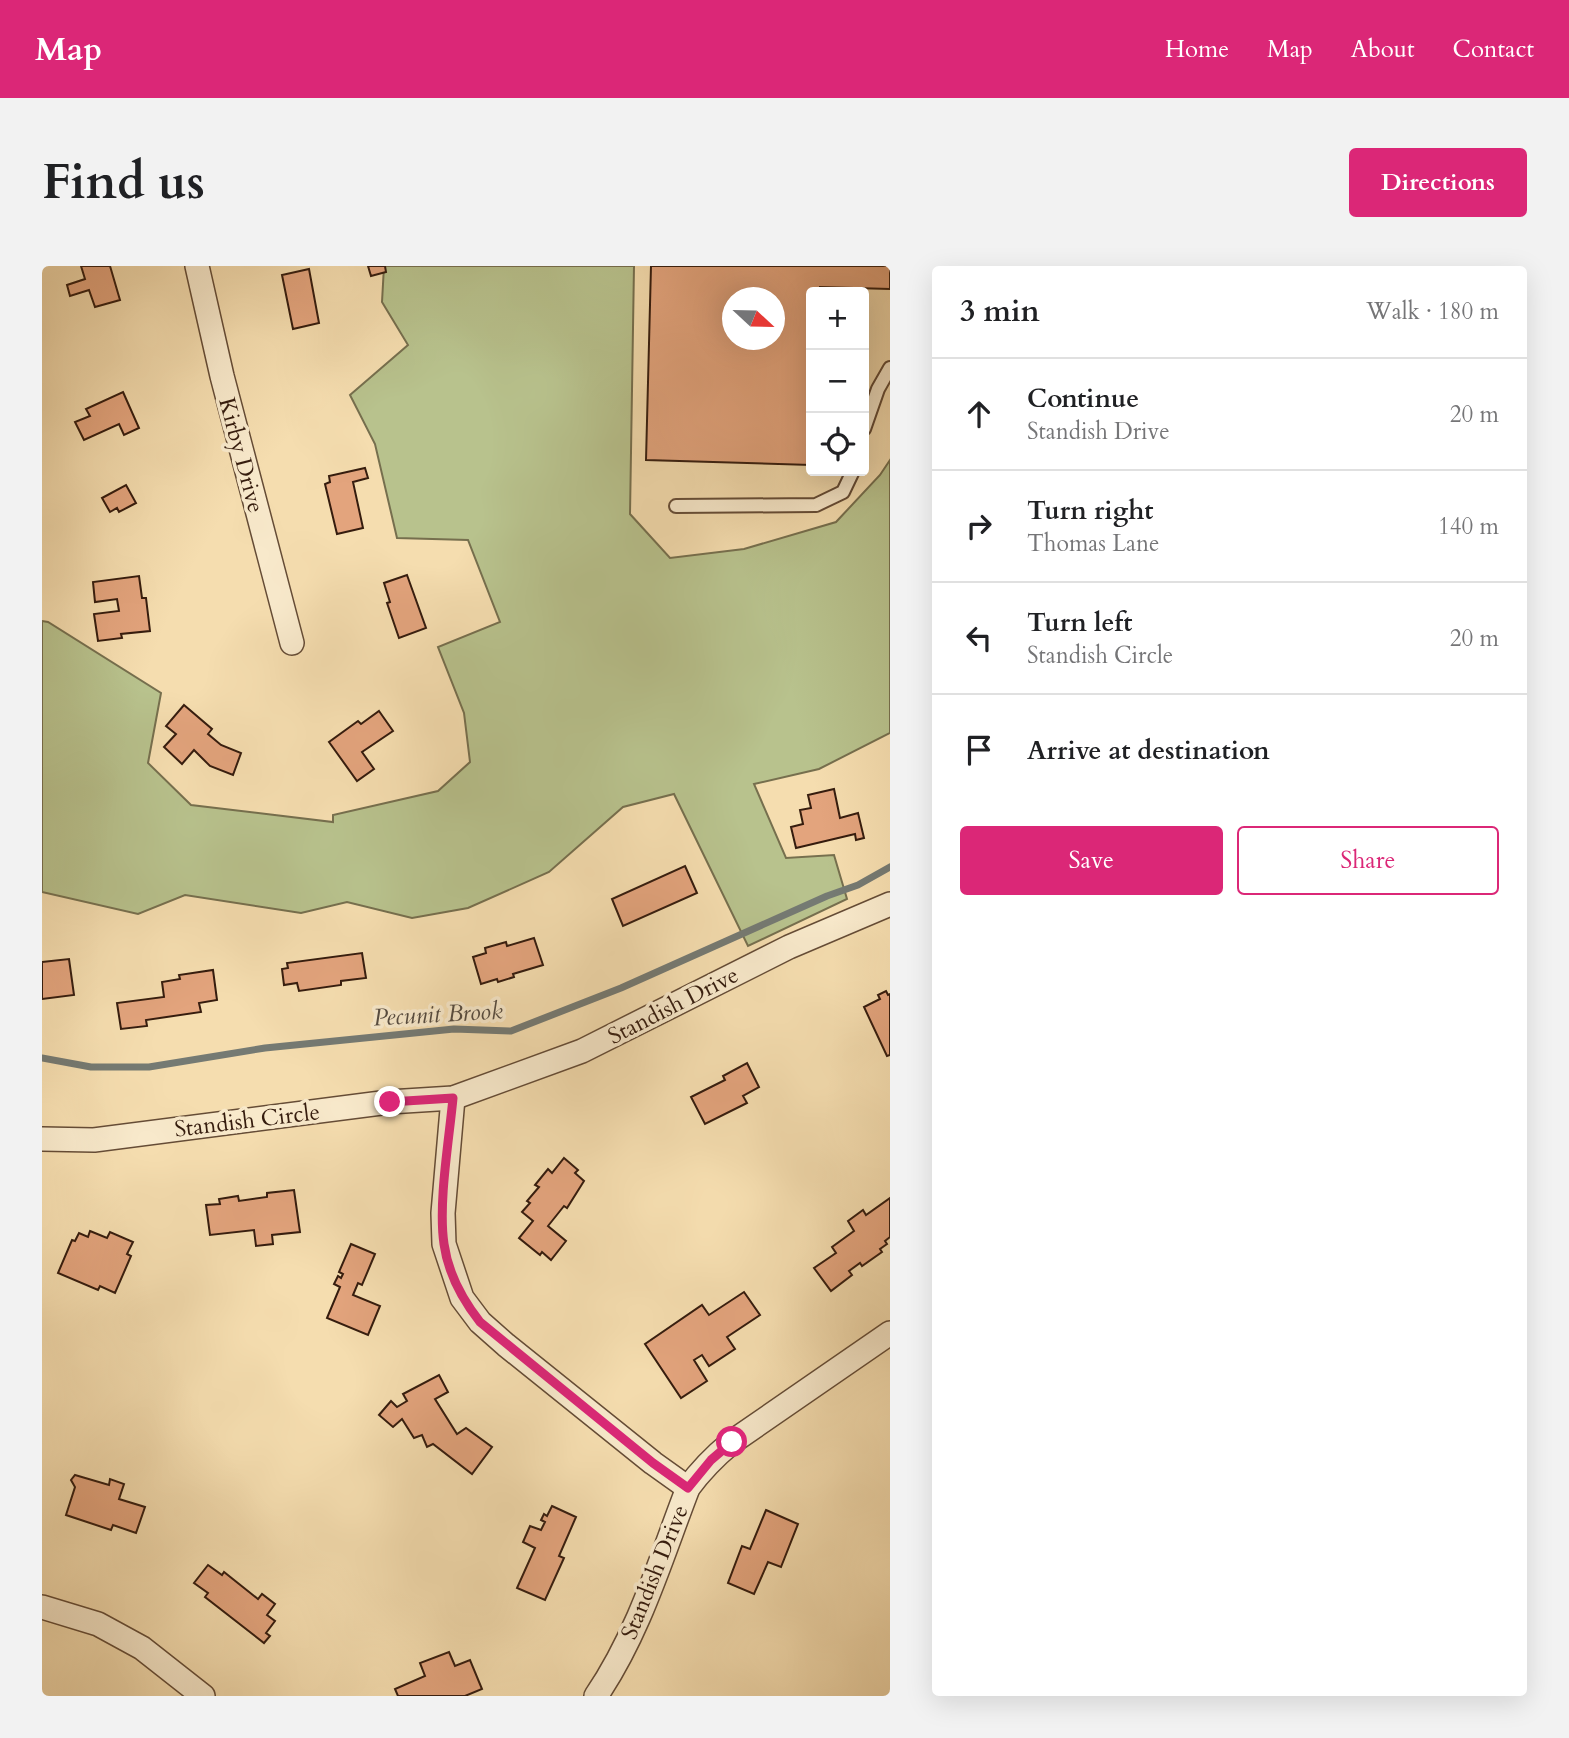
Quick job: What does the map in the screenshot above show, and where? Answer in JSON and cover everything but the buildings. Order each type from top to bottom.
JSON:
[{"type":"street","name":"Kirby Drive","points":[[197,266],[222,376],[292,643]]},
{"type":"street","name":"Standish Drive","points":[[453,1098],[582,1051],[789,947],[890,904]]},
{"type":"street","name":"Standish Circle","points":[[42,1139],[94,1140],[390,1102],[453,1098]]},
{"type":"street","points":[[453,1098],[443,1223],[444,1244],[462,1298],[480,1322],[506,1345],[688,1488]]},
{"type":"street","name":"Standish Drive","points":[[596,1696],[612,1673],[631,1635],[688,1488],[711,1460],[732,1442],[890,1332]]},
{"type":"street","points":[[42,1607],[98,1624],[142,1648],[203,1696]]},
{"type":"lane","points":[[869,415],[878,389],[890,368]]},
{"type":"lane","points":[[676,506],[816,505],[843,492],[851,476]]},
{"type":"green space","points":[[384,266],[634,266],[630,514],[670,558],[744,549],[836,522],[880,475],[890,460],[890,733],[819,769],[754,784],[786,858],[834,855],[847,899],[748,946],[674,794],[623,807],[549,872],[468,908],[412,918],[347,902],[301,913],[185,895],[138,914],[42,892],[42,621],[48,622],[161,693],[148,763],[191,805],[333,822],[333,815],[438,791],[470,762],[464,713],[438,647],[500,622],[468,540],[397,538],[375,444],[350,395],[408,345],[382,302]]},
{"type":"waterway","name":"Pecunit Brook","points":[[42,1058],[91,1067],[149,1067],[265,1048],[454,1029],[511,1031],[621,988],[827,896],[858,885],[890,867]]},
{"type":"route","points":[[390,1102],[453,1098],[443,1213],[444,1244],[462,1298],[480,1322],[653,1463],[688,1488],[711,1460],[732,1442]]}]
